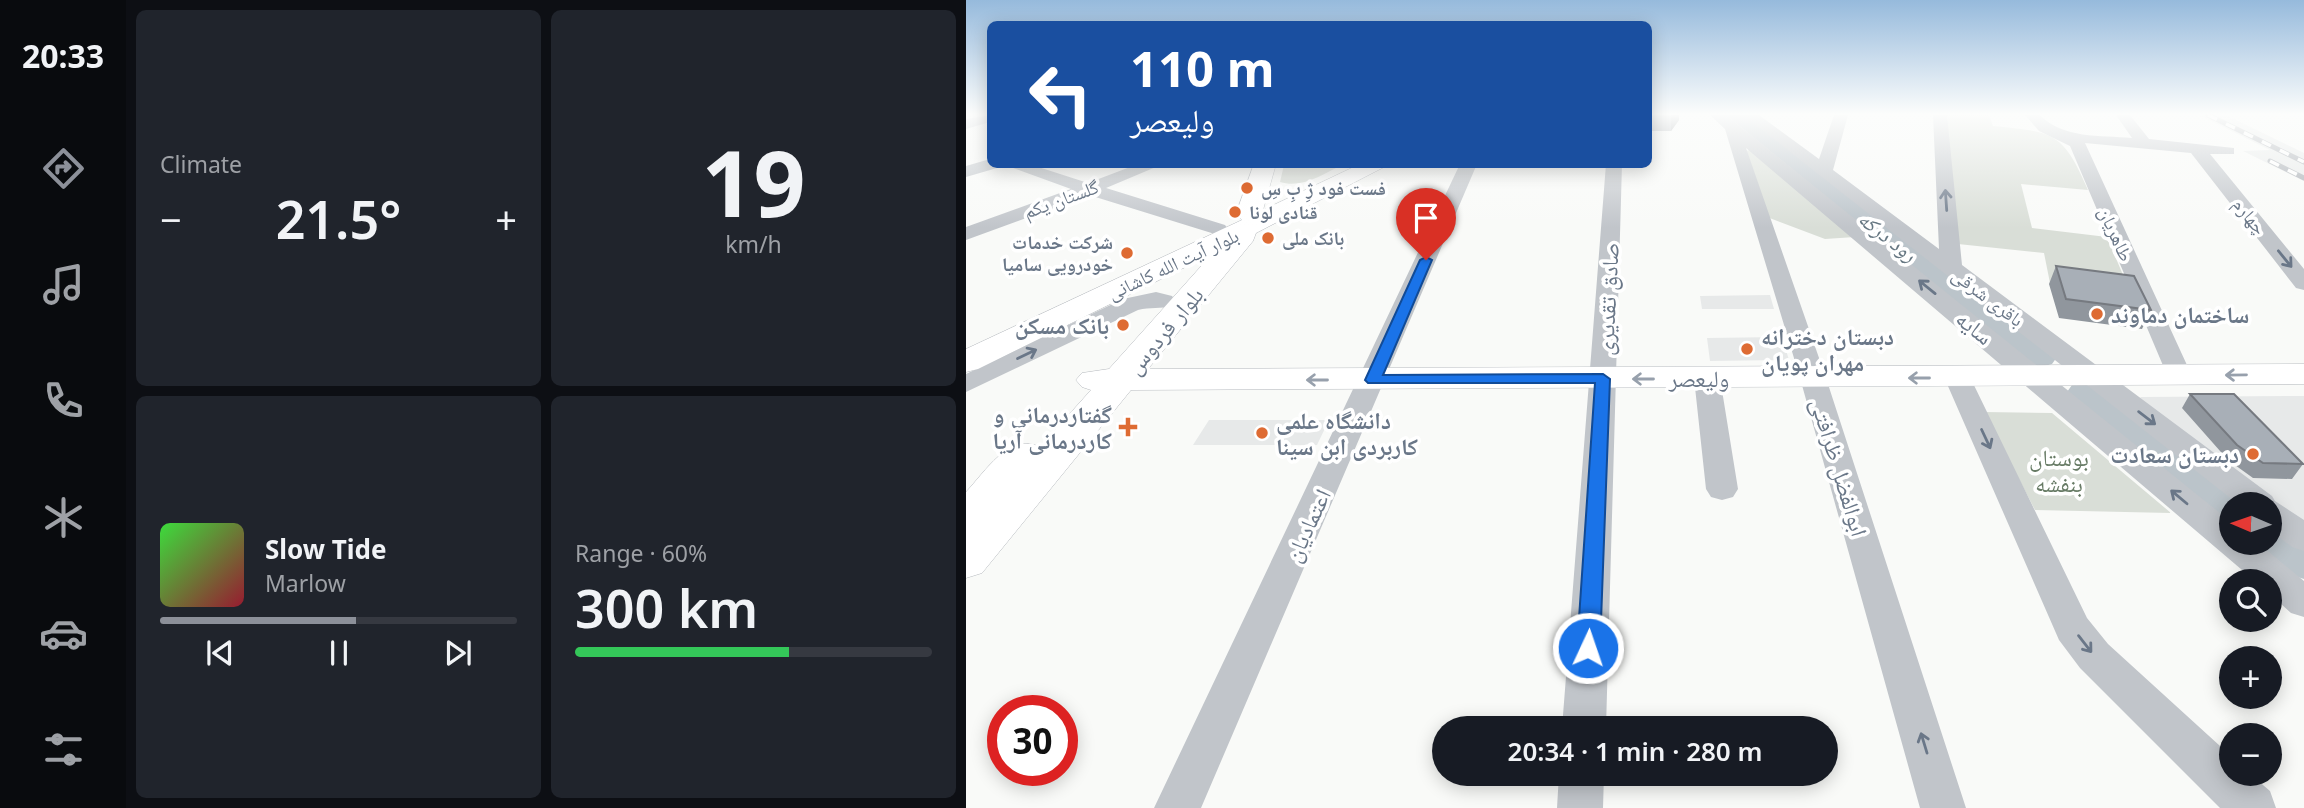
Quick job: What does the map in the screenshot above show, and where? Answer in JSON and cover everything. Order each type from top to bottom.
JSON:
[{"type":"main road","points":[[1168,283],[1202,259],[1213,257],[1235,233],[1263,168]]},
{"type":"main road","name":"بلوار آیت الله کاشانی","points":[[966,362],[1168,283],[1235,233],[1347,168]]},
{"type":"main road","name":"بلوار آیت الله کاشانی","points":[[966,343],[1235,233],[1371,168]]},
{"type":"main road","name":"بلوار فردوس","points":[[966,561],[986,504],[1108,381],[1235,233]]},
{"type":"main road","name":"بلوار فردوس","points":[[1108,381],[1168,283]]},
{"type":"main road","name":"ولیعصر","points":[[1108,381],[2301,377]]},
{"type":"street","name":"ابوالفضل ظرافتی","points":[[1736,153],[1813,378],[1943,808]]},
{"type":"street","name":"سایه","points":[[1764,153],[2037,377],[2219,531]]},
{"type":"street","name":"باقری شرقی","points":[[1800,153],[2244,492]]},
{"type":"street","points":[[1824,171],[1830,153]]},
{"type":"street","points":[[1943,153],[1951,268]]},
{"type":"street","name":"طاهریان","points":[[2081,153],[2179,376]]},
{"type":"street","name":"چهارم","points":[[2200,153],[2304,283]]},
{"type":"street","points":[[966,172],[987,165]]},
{"type":"street","points":[[1023,168],[1235,233]]},
{"type":"street","name":"گلستان یکم","points":[[966,234],[1144,168]]},
{"type":"street","name":"اعتمادیان","points":[[1177,808],[1467,168]]},
{"type":"street","name":"صادق تقدیری","points":[[1585,716],[1614,168]]},
{"type":"street","points":[[966,384],[1130,304],[1156,299],[1168,283]]},
{"type":"street","points":[[1957,377],[2073,629],[2094,656],[2253,808]]},
{"type":"street","points":[[1707,379],[1721,489]]},
{"type":"street","points":[[2282,521],[2304,538]]},
{"type":"street","name":"سایه","points":[[2247,555],[2303,602]]},
{"type":"street","points":[[1580,808],[1581,786]]},
{"type":"shaded area","points":[[2246,153],[2304,153],[2304,181]]},
{"type":"shaded area","points":[[1770,295],[1774,309],[1702,309],[1700,296]]},
{"type":"shaded area","name":"دبستان دخترانه مهران پويان","points":[[1782,337],[1789,360],[1710,361],[1707,338]]},
{"type":"shaded area","name":"دبستان سعادت","points":[[2304,396],[2304,531],[2282,514],[2282,492],[2253,492],[2135,403],[2141,397]]},
{"type":"shaded area","name":"دانشگاه علمی کاربردی ابن سینا","points":[[1209,420],[1329,420],[1317,445],[1193,445]]},
{"type":"green space","points":[[1745,153],[1754,153],[1855,237],[1825,239],[1767,217]]},
{"type":"green space","points":[[1947,153],[2068,153],[2088,190],[2021,184],[2032,228],[2107,237],[2131,294],[2050,283],[2044,253],[1958,244]]},
{"type":"green space","points":[[1283,168],[1336,168],[1312,180],[1296,184],[1280,182]]},
{"type":"green space","name":"بوستان بنفشه","points":[[1984,412],[2052,413],[2171,513],[2035,510]]},
{"type":"building","points":[[2056,266],[2134,276],[2151,310],[2066,299]]},
{"type":"building","points":[[2190,394],[2234,394],[2303,464],[2263,463],[2237,445]]},
{"type":"waterway","name":"رود درکه","points":[[1783,153],[2041,357]]},
{"type":"waterway","name":"رود درکه","points":[[2084,392],[2219,497]]},
{"type":"waterway","name":"رود درکه","points":[[2282,545],[2304,562]]},
{"type":"railway","points":[[2285,153],[2304,162]]},
{"type":"railway","points":[[2270,161],[2304,178]]},
{"type":"place","name":"فست فود ژِ بِ سِ","points":[[1247,188]]},
{"type":"place","name":"قنادی لونا","points":[[1235,212]]},
{"type":"place","name":"بانک ملی","points":[[1268,238]]},
{"type":"place","name":"شرکت خدمات خودرویی سامیا","points":[[1127,253]]},
{"type":"place","name":"ساختمان دماوند","points":[[2097,314]]},
{"type":"place","name":"بانک مسکن","points":[[1123,325]]},
{"type":"place","name":"دبستان دخترانه مهران پويان","points":[[1747,349]]},
{"type":"place","name":"گفتاردرمانی و کاردرمانی آریا","points":[[1128,427]]},
{"type":"place","name":"دانشگاه علمی کاربردی ابن سینا","points":[[1262,433]]},
{"type":"place","name":"دبستان سعادت","points":[[2253,454]]},
{"type":"route","points":[[1426,260],[1373,380],[1603,379],[1588,648]]}]
